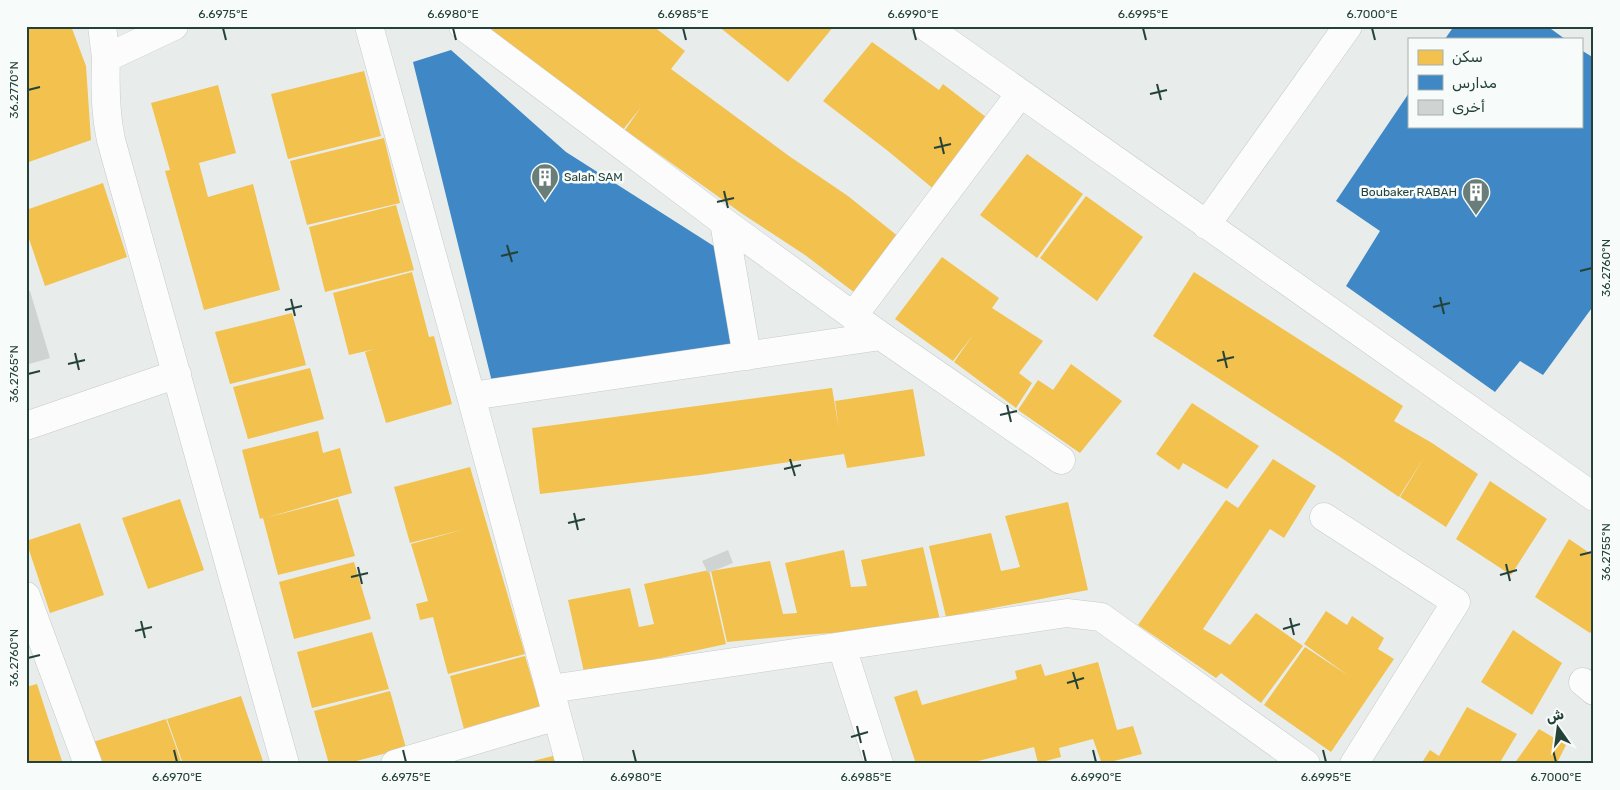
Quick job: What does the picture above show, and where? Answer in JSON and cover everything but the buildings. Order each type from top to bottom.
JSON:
[{"type":"street","points":[[102,26],[106,58],[105,97],[111,140],[285,764]]},
{"type":"street","points":[[106,58],[174,26]]},
{"type":"street","points":[[369,26],[570,764]]},
{"type":"street","points":[[463,26],[724,222],[853,316],[1061,460]]},
{"type":"street","points":[[925,26],[1594,497]]},
{"type":"street","points":[[1206,225],[1348,26]]},
{"type":"street","points":[[853,316],[1020,94]]},
{"type":"street","points":[[724,222],[747,356]]},
{"type":"street","points":[[471,396],[881,336]]},
{"type":"street","points":[[26,426],[177,374]]},
{"type":"street","points":[[1324,517],[1456,602],[1354,764]]},
{"type":"street","points":[[26,596],[88,764]]},
{"type":"street","points":[[550,689],[1067,613],[1102,617],[1306,764]]},
{"type":"street","points":[[842,647],[879,764]]},
{"type":"street","points":[[395,764],[557,716]]},
{"type":"place","name":"Salah SAM","points":[[545,201]]},
{"type":"place","name":"Boubaker RABAH","points":[[1476,216]]}]
